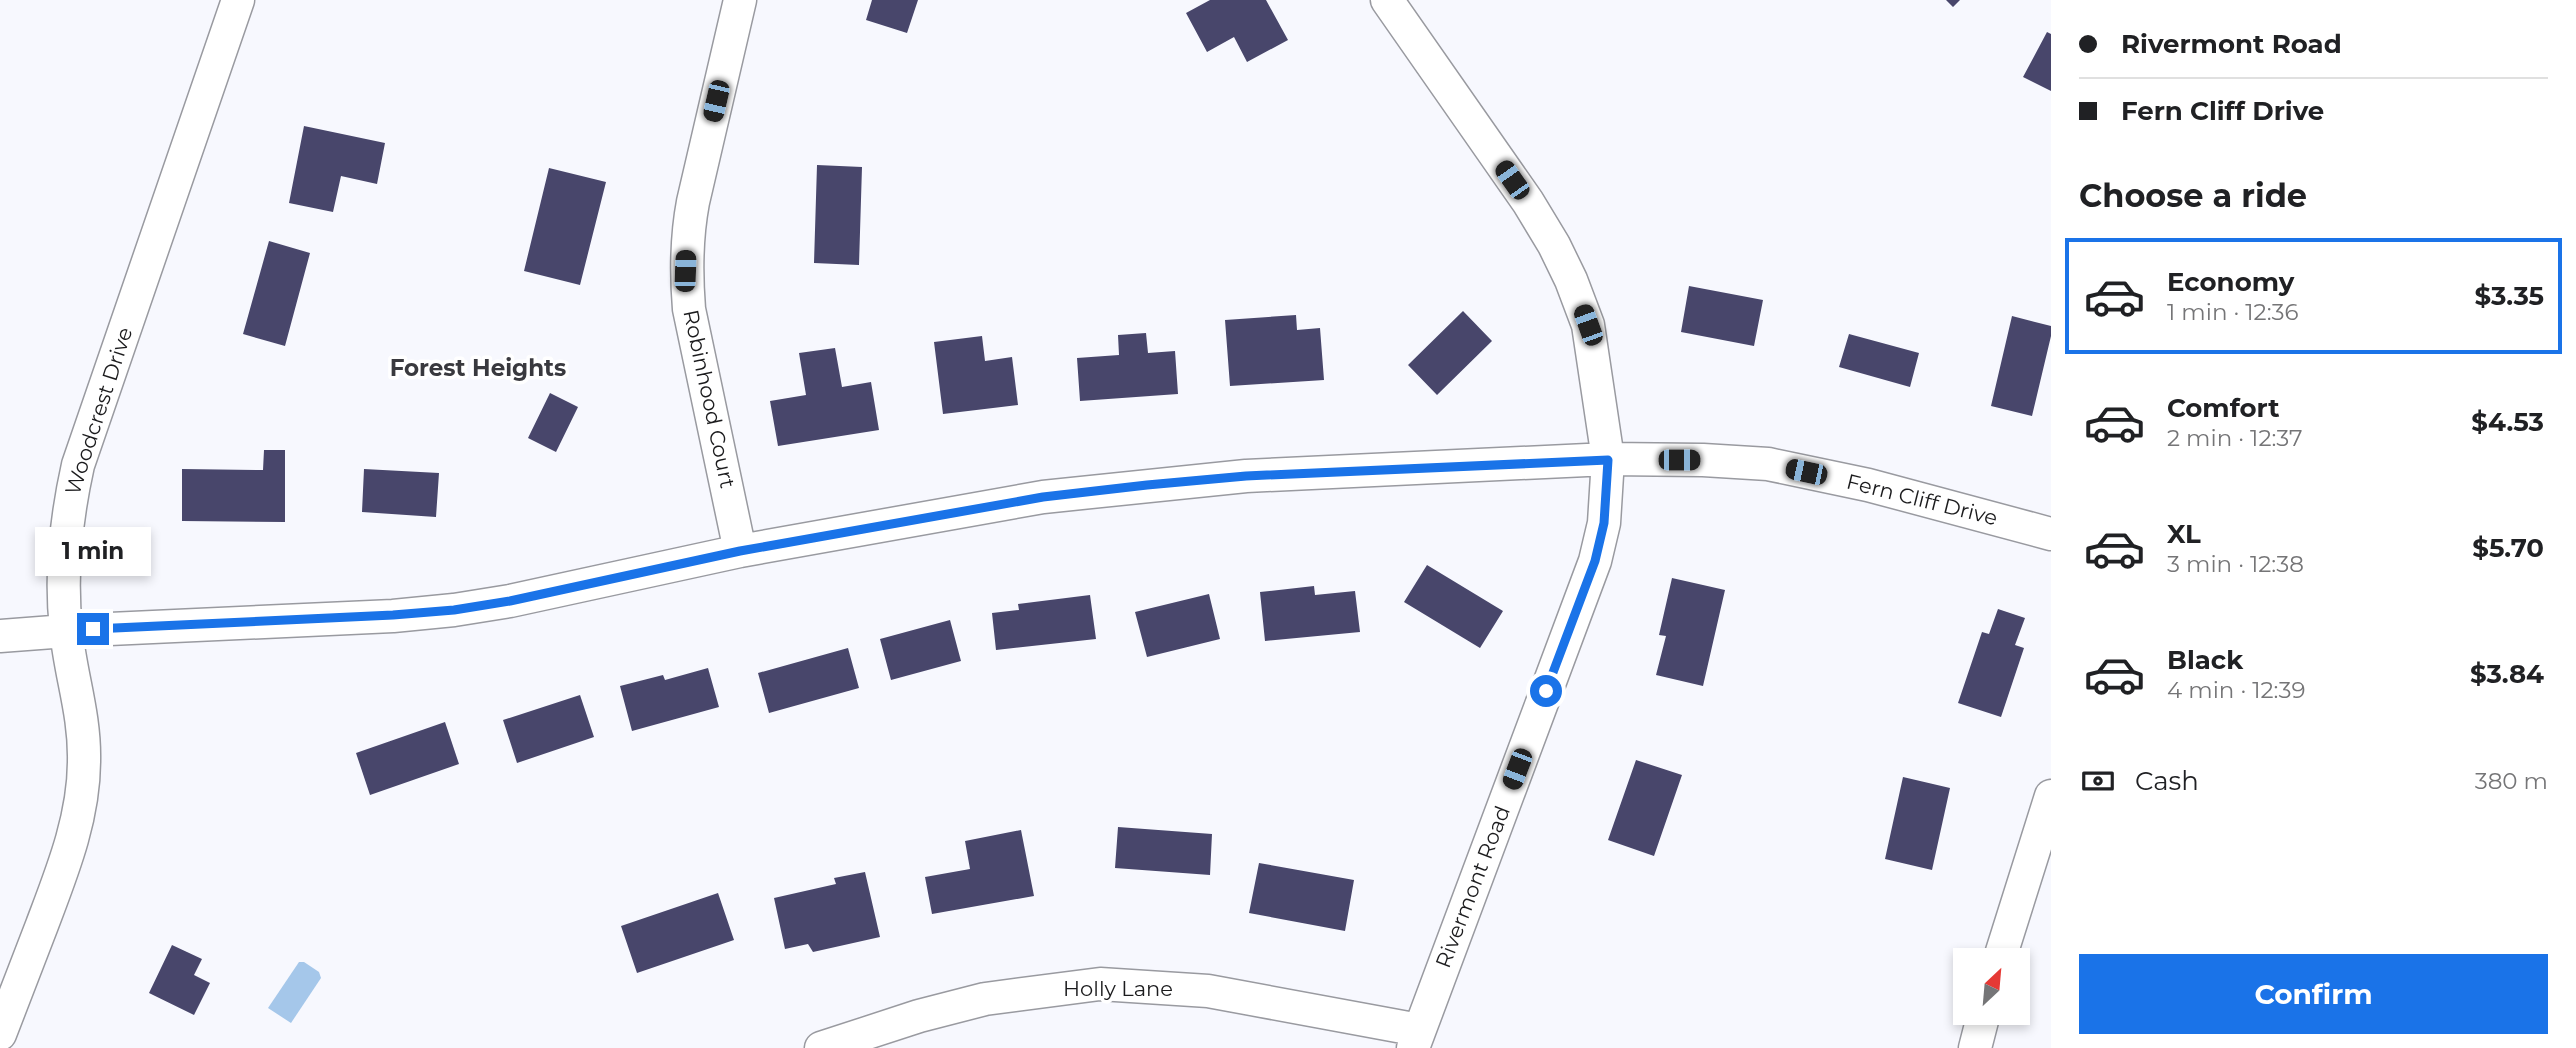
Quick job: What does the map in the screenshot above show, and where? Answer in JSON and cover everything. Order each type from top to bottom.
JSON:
[{"type":"street","name":"Woodcrest Drive","points":[[0,1034],[66,863],[79,809],[84,763],[83,717],[66,631],[64,572],[67,516],[78,465],[238,0]]},
{"type":"street","name":"Robinhood Court","points":[[740,0],[692,202],[685,271],[689,309],[740,551]]},
{"type":"street","name":"Rivermont Road","points":[[1387,0],[1528,202],[1571,280],[1588,325],[1608,460],[1604,523],[1595,561],[1416,1039]]},
{"type":"street","name":"Fern Cliff Drive","points":[[0,636],[454,610],[510,601],[740,551],[1043,497],[1246,476],[1608,460],[1703,460],[1769,464],[1868,485],[2051,534]]},
{"type":"street","points":[[2003,948],[2051,796]]},
{"type":"street","name":"Holly Lane","points":[[821,1048],[919,1016],[985,999],[1100,984],[1208,991],[1416,1039]]},
{"type":"street","points":[[1975,1048],[1981,1026]]},
{"type":"water","points":[[299,962],[304,962],[319,972],[321,978],[291,1023],[268,1008]]},
{"type":"building","points":[[872,0],[918,0],[907,33],[866,20]]},
{"type":"building","points":[[1210,0],[1266,0],[1288,40],[1247,62],[1234,37],[1207,52],[1186,13]]},
{"type":"building","points":[[1946,0],[1960,0],[1953,7]]},
{"type":"building","points":[[2047,32],[2051,34],[2051,91],[2023,77]]},
{"type":"building","points":[[304,126],[385,143],[377,184],[341,176],[333,212],[289,203]]},
{"type":"building","points":[[817,165],[862,167],[859,265],[814,263]]},
{"type":"building","points":[[549,168],[606,182],[580,285],[524,271]]},
{"type":"building","points":[[269,241],[310,253],[285,346],[243,334]]},
{"type":"building","points":[[1689,286],[1763,300],[1754,346],[1681,332]]},
{"type":"building","points":[[1463,311],[1492,341],[1437,395],[1408,365]]},
{"type":"building","points":[[1296,315],[1297,330],[1320,328],[1324,380],[1230,386],[1225,320]]},
{"type":"building","points":[[2012,316],[2051,326],[2032,416],[1991,406]]},
{"type":"building","points":[[1146,333],[1148,353],[1175,351],[1178,394],[1080,401],[1077,358],[1119,355],[1118,335]]},
{"type":"building","points":[[1849,334],[1919,353],[1910,387],[1839,367]]},
{"type":"building","points":[[982,336],[985,361],[1012,357],[1018,405],[943,414],[934,342]]},
{"type":"building","points":[[835,348],[842,387],[871,382],[879,430],[778,446],[770,401],[806,395],[799,353]]},
{"type":"building","points":[[550,393],[578,407],[556,452],[528,438]]},
{"type":"building","points":[[264,450],[285,450],[285,522],[182,521],[182,469],[263,470]]},
{"type":"building","points":[[364,469],[439,473],[436,517],[362,512]]},
{"type":"building","points":[[1427,565],[1503,611],[1480,648],[1404,602]]},
{"type":"building","points":[[1672,578],[1725,590],[1703,686],[1656,675],[1666,636],[1659,635]]},
{"type":"building","points":[[1314,586],[1315,595],[1355,591],[1360,632],[1265,641],[1260,592]]},
{"type":"building","points":[[1209,594],[1220,639],[1147,657],[1135,612]]},
{"type":"building","points":[[1090,595],[1096,639],[996,650],[992,613],[1019,610],[1018,604]]},
{"type":"building","points":[[1998,609],[2025,618],[2015,645],[2024,648],[2001,717],[1958,703],[1982,632],[1989,634]]},
{"type":"building","points":[[950,620],[961,661],[891,680],[880,639]]},
{"type":"building","points":[[848,648],[859,688],[769,713],[758,673]]},
{"type":"building","points":[[708,668],[719,707],[632,731],[620,686],[663,675],[665,680]]},
{"type":"building","points":[[580,695],[594,737],[517,763],[503,720]]},
{"type":"building","points":[[445,722],[459,764],[370,795],[356,753]]},
{"type":"building","points":[[1636,760],[1682,775],[1654,856],[1608,840]]},
{"type":"building","points":[[1903,777],[1950,788],[1932,870],[1885,859]]},
{"type":"building","points":[[1118,827],[1212,834],[1210,875],[1115,868]]},
{"type":"building","points":[[1021,830],[1034,896],[932,914],[925,877],[970,869],[965,841]]},
{"type":"building","points":[[1259,863],[1354,880],[1345,931],[1249,913]]},
{"type":"building","points":[[865,872],[880,937],[813,952],[808,944],[785,949],[774,898],[836,884],[834,878]]},
{"type":"building","points":[[718,893],[734,940],[637,973],[621,926]]},
{"type":"building","points":[[172,945],[202,959],[194,975],[210,983],[194,1015],[149,993]]},
{"type":"district","name":"Forest Heights","points":[[478,368]]},
{"type":"route","points":[[93,629],[454,610],[510,601],[740,551],[1043,497],[1147,485],[1246,476],[1608,460],[1608,493],[1595,561],[1546,691]]}]
